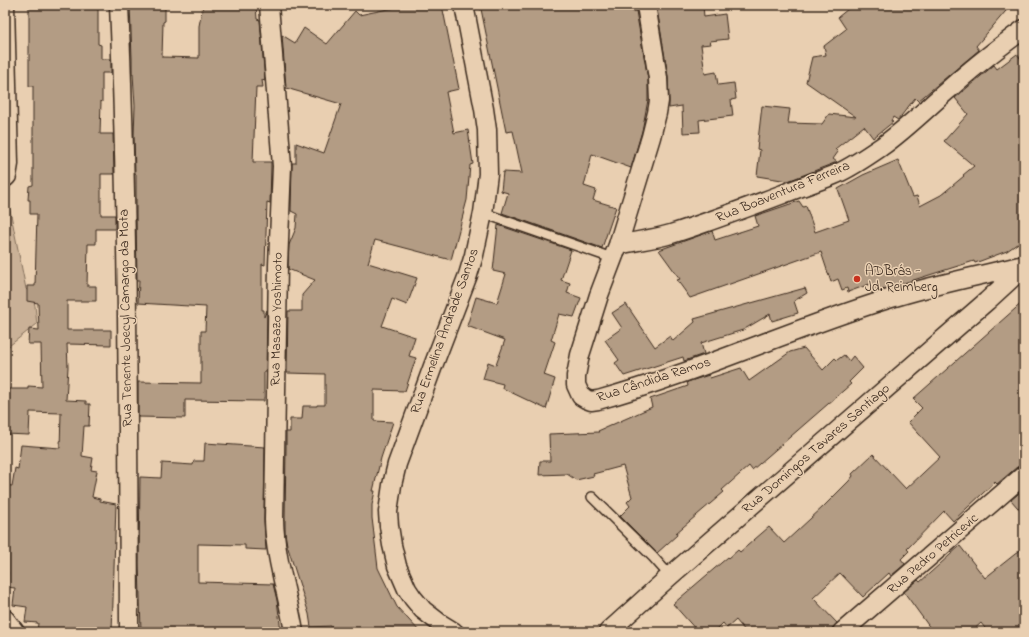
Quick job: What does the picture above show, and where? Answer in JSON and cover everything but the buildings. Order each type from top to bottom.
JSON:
[{"type":"street","points":[[5,5],[7,171]]},
{"type":"street","name":"Rua Tenente Joecyl Camargo da Mota","points":[[119,5],[122,66],[128,338],[129,632]]},
{"type":"street","name":"Rua Masazo Yoshimoto","points":[[269,5],[282,166],[278,272],[274,520],[278,559],[294,632]]},
{"type":"street","name":"Rua Ermelina Andrade Santos","points":[[454,632],[423,610],[407,589],[397,566],[392,545],[388,512],[392,484],[397,464],[468,275],[474,255],[488,174],[487,130],[464,5]]},
{"type":"street","name":"Rua Cândida Ramos","points":[[646,5],[658,78],[659,101],[652,137],[580,355],[576,385],[581,396],[591,401],[645,386],[885,300],[930,287],[1024,266]]},
{"type":"street","name":"Rua Boaventura Ferreira","points":[[615,251],[707,222],[836,175],[852,166],[902,131],[997,49],[1024,29]]},
{"type":"street","name":"Rua Domingos Tavares Santiago","points":[[608,632],[670,576],[975,311],[1024,266]]},
{"type":"street","name":"Rua Pedro Petricevic","points":[[842,632],[1024,476]]},
{"type":"street","points":[[5,619],[15,632]]},
{"type":"lane","points":[[482,213],[615,251]]},
{"type":"lane","points":[[592,496],[670,576]]},
{"type":"shaded area","points":[[5,199],[9,205],[26,289],[34,301],[37,324],[5,349]]},
{"type":"place","name":"ADBrás - Jd. Reimberg","points":[[857,279]]}]
